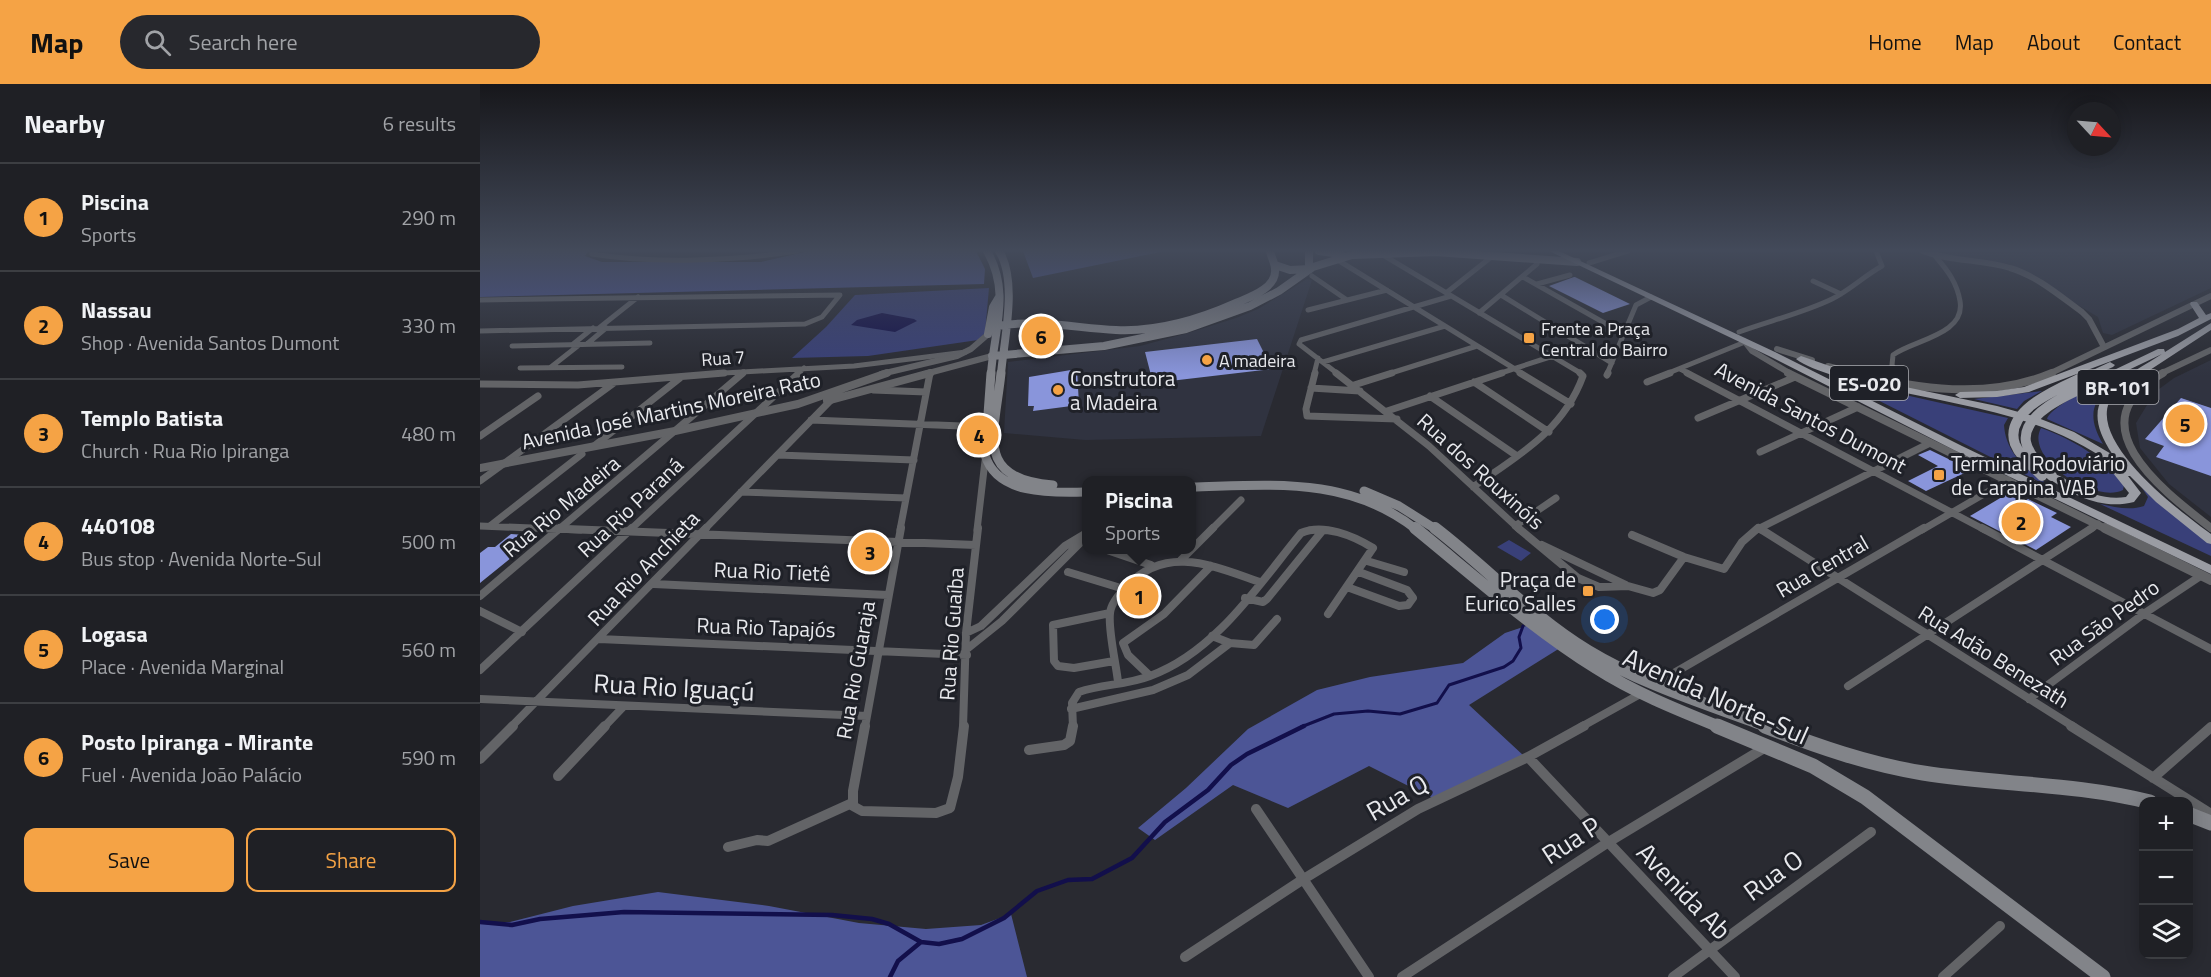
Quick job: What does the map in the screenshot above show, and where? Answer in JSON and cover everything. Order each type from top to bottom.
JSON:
[{"type":"main road","points":[[999,293],[1003,355],[995,434],[998,463],[1008,473],[1033,483],[1082,485]]},
{"type":"main road","points":[[1008,293],[1008,309],[992,356],[985,461],[995,474],[1024,488],[1048,492],[1082,492]]},
{"type":"main road","points":[[1124,343],[1107,342],[1101,339],[1148,330],[1214,312],[1255,293]]},
{"type":"main road","points":[[992,356],[1124,343],[1212,322],[1277,293]]},
{"type":"main road","name":"ES-020","points":[[1645,293],[1851,378],[1926,393]]},
{"type":"main road","name":"ES-020","points":[[1648,294],[1809,372]]},
{"type":"main road","points":[[988,334],[993,307],[999,297]]},
{"type":"main road","points":[[2194,304],[2209,320]]},
{"type":"main road","points":[[1008,309],[1018,318],[1115,330],[1148,330]]},
{"type":"main road","name":"BR-101","points":[[2209,320],[2083,377],[2031,405],[2013,428],[2013,442],[2031,468],[2047,476],[2091,506],[2211,563]]},
{"type":"main road","name":"BR-101","points":[[2209,320],[2200,331],[2110,392],[2102,408],[2103,425],[2112,445],[2131,473],[2163,503],[2211,540]]},
{"type":"main road","points":[[1002,326],[1054,323]]},
{"type":"main road","points":[[1064,324],[1080,332],[1085,338],[1078,345],[1065,350]]},
{"type":"main road","points":[[1926,393],[1980,395],[2026,390],[2181,331]]},
{"type":"main road","points":[[1809,372],[1875,390],[1993,412],[2048,429],[2081,444],[2124,477],[2135,493],[2134,496],[2123,501],[2101,500],[2071,489],[2047,476],[2032,456],[2026,442],[2028,431],[2045,408],[2200,331]]},
{"type":"main road","points":[[1809,372],[2208,575]]},
{"type":"main road","points":[[2108,396],[2148,381]]},
{"type":"main road","points":[[1926,393],[1999,409],[2050,425],[2084,440],[2131,473]]},
{"type":"main road","name":"Avenida Norte-Sul","points":[[1196,481],[1276,478],[1313,480],[1339,484],[1383,498],[1426,522],[1584,648],[1619,669],[1798,739],[1883,765],[1927,773],[2095,790],[2139,799]]},
{"type":"main road","name":"Avenida Norte-Sul","points":[[1196,487],[1301,486],[1347,493],[1380,504],[1397,513],[1564,646],[1597,669],[1688,715],[1812,766],[1865,796],[2103,977]]},
{"type":"main road","points":[[2193,816],[2211,823]]},
{"type":"street","points":[[1337,293],[1347,300]]},
{"type":"street","points":[[1308,310],[1376,293]]},
{"type":"street","points":[[1391,293],[1570,404]]},
{"type":"street","points":[[1445,293],[1583,376],[1561,420],[1549,432],[1473,487]]},
{"type":"street","points":[[1415,307],[1452,293]]},
{"type":"street","points":[[1479,313],[1505,293]]},
{"type":"street","points":[[1552,293],[1624,334]]},
{"type":"street","points":[[1903,384],[1892,365],[1893,355],[1902,348],[1951,327],[1958,321],[1961,311],[1957,293]]},
{"type":"street","points":[[2052,293],[2082,312],[2104,347]]},
{"type":"street","points":[[480,300],[840,294],[822,317],[813,323],[480,331]]},
{"type":"street","points":[[1607,375],[1638,303],[1648,294]]},
{"type":"street","points":[[1739,332],[1841,294]]},
{"type":"street","points":[[1501,296],[1612,363]]},
{"type":"street","points":[[1777,349],[1860,375],[1903,384],[1966,388],[2016,385],[2059,370],[2211,296]]},
{"type":"street","points":[[551,368],[595,328],[638,297]]},
{"type":"street","name":"Rua dos Rouxinóis","points":[[1415,307],[1310,336],[1299,342],[1429,446],[1515,526],[1584,582],[1599,587],[1628,586],[1653,593],[1660,590],[1684,557]]},
{"type":"street","name":"Avenida José Martins Moreira Rato","points":[[480,468],[675,431],[822,398],[878,375],[944,360],[968,351],[988,334],[1002,326]]},
{"type":"street","points":[[1397,420],[1307,416],[1306,409],[1320,360],[1445,326]]},
{"type":"street","points":[[588,345],[606,328]]},
{"type":"street","points":[[1647,382],[1745,342],[1752,351],[1795,377],[2208,575]]},
{"type":"street","points":[[512,346],[650,343]]},
{"type":"street","points":[[1354,385],[1477,346]]},
{"type":"street","points":[[2211,350],[2148,381],[2124,410],[2121,422],[2127,446],[2151,477],[2211,528]]},
{"type":"street","name":"Rua 7","points":[[480,384],[558,386],[745,371],[855,366],[968,351]]},
{"type":"street","name":"Avenida José Martins Moreira Rato","points":[[480,474],[748,422],[992,356]]},
{"type":"street","points":[[1387,411],[1553,356]]},
{"type":"street","points":[[520,368],[622,367]]},
{"type":"street","name":"Rua Rio Paraná","points":[[480,670],[804,368]]},
{"type":"street","name":"Avenida Santos Dumont","points":[[1680,369],[2211,649]]},
{"type":"street","name":"Rua Rio Madeira","points":[[480,596],[745,371]]},
{"type":"street","name":"Rua Rio Guaraja","points":[[852,803],[930,373]]},
{"type":"street","points":[[878,375],[870,382],[891,383]]},
{"type":"street","points":[[594,446],[681,377]]},
{"type":"street","points":[[1698,418],[1795,377]]},
{"type":"street","points":[[480,481],[615,382]]},
{"type":"street","points":[[1474,382],[1549,432]]},
{"type":"street","points":[[1311,388],[1361,391]]},
{"type":"street","points":[[869,390],[926,392]]},
{"type":"street","points":[[480,436],[538,396]]},
{"type":"street","points":[[1430,396],[1517,456]]},
{"type":"street","name":"Rua Rio Anchieta","points":[[480,759],[654,584],[831,400]]},
{"type":"street","points":[[1760,452],[1858,407]]},
{"type":"street","points":[[811,420],[987,427]]},
{"type":"street","points":[[1632,535],[1684,557],[1724,569],[1742,542],[1758,528],[1930,443]]},
{"type":"street","points":[[490,526],[582,454]]},
{"type":"street","points":[[778,455],[914,460]]},
{"type":"street","name":"Rua Rio Guaíba","points":[[852,803],[856,808],[869,812],[936,813],[950,808],[955,801],[960,760],[967,652],[966,633],[985,461]]},
{"type":"street","name":"Rua Central","points":[[1655,684],[2008,480]]},
{"type":"street","points":[[741,492],[906,498]]},
{"type":"street","points":[[1515,526],[1556,498]]},
{"type":"street","points":[[1196,545],[1241,500]]},
{"type":"street","points":[[1848,686],[1925,634],[2045,561],[2098,524]]},
{"type":"street","points":[[480,526],[898,544],[976,545]]},
{"type":"street","points":[[1029,750],[1064,745],[1070,741],[1074,731],[1072,699],[1079,692],[1150,676],[1173,667],[1212,636],[1303,531],[1310,528],[1323,530],[1372,547],[1373,550],[1328,614]]},
{"type":"street","name":"Rua Adão Benezath","points":[[1758,528],[2211,814]]},
{"type":"street","points":[[1245,598],[1263,602],[1267,599],[1323,530]]},
{"type":"street","points":[[966,633],[981,626],[1082,540]]},
{"type":"street","points":[[967,652],[1082,540]]},
{"type":"street","points":[[1533,541],[1628,586]]},
{"type":"street","points":[[1128,554],[1151,565]]},
{"type":"street","points":[[1181,560],[1187,554]]},
{"type":"street","points":[[1118,682],[1110,613],[1113,604],[1124,590],[1151,565],[1181,560],[1211,566],[1260,582]]},
{"type":"street","points":[[1367,561],[1404,572]]},
{"type":"street","points":[[1150,676],[1128,655],[1123,644],[1129,637],[1164,614],[1211,566]]},
{"type":"street","points":[[1068,572],[1124,590]]},
{"type":"street","points":[[1347,587],[1399,606],[1408,604],[1413,598],[1410,592],[1402,588],[1359,572]]},
{"type":"street","name":"Rua São Pedro","points":[[2029,699],[2145,614],[2208,575]]},
{"type":"street","name":"Rua Rio Tietê","points":[[654,584],[888,595]]},
{"type":"street","points":[[480,611],[522,632]]},
{"type":"street","points":[[1110,613],[1053,625],[1054,661],[1058,666],[1067,668],[1114,661]]},
{"type":"street","points":[[1212,636],[1230,643],[1254,645],[1277,619]]},
{"type":"street","points":[[969,621],[990,632]]},
{"type":"street","name":"Rua Rio Tapajós","points":[[599,639],[967,652]]},
{"type":"street","points":[[1071,710],[1153,690],[1170,683],[1188,675],[1230,643]]},
{"type":"street","name":"Rua Q","points":[[1185,957],[1302,880],[1419,809],[1528,758],[1642,693]]},
{"type":"street","name":"Rua Rio Iguaçú","points":[[480,699],[867,716]]},
{"type":"street","points":[[558,776],[624,706]]},
{"type":"street","points":[[2153,778],[2211,727]]},
{"type":"street","name":"Rua P","points":[[1402,977],[1606,843],[1767,746]]},
{"type":"street","name":"Avenida Ab","points":[[1528,758],[1735,977]]},
{"type":"street","points":[[728,847],[757,840],[768,841],[852,803]]},
{"type":"street","points":[[1256,809],[1369,977]]},
{"type":"street","name":"Rua O","points":[[1673,977],[1871,832]]},
{"type":"street","points":[[1943,977],[2000,926]]},
{"type":"shaded area","points":[[480,293],[648,293],[480,297]]},
{"type":"shaded area","points":[[989,293],[985,333],[978,340],[868,356],[792,358],[826,327],[855,295]]},
{"type":"shaded area","name":"A madeira","points":[[1285,293],[1308,293],[1261,436],[1085,440],[1004,433],[1008,362],[1140,346],[1236,318],[1258,309]]},
{"type":"shaded area","points":[[2057,293],[2201,293],[2112,335],[2103,333],[2098,317]]},
{"type":"shaded area","points":[[882,313],[917,321],[895,332],[851,325],[857,320]]},
{"type":"shaded area","points":[[2211,360],[2211,517],[2169,484],[2140,448],[2136,423],[2155,392],[2174,378]]},
{"type":"shaded area","points":[[2138,368],[2106,390],[2099,398],[2093,417],[2103,444],[2047,419],[2052,412],[2074,397]]},
{"type":"shaded area","points":[[1838,380],[2008,418],[2004,425],[2009,446],[2021,463],[2054,489]]},
{"type":"shaded area","points":[[2042,391],[2024,401],[2017,409],[1974,399]]},
{"type":"shaded area","points":[[2041,428],[2087,450],[2124,485],[2123,490],[2111,493],[2096,491],[2065,476],[2043,453],[2038,440]]},
{"type":"shaded area","points":[[2142,488],[2211,543],[2211,556],[2100,504],[2128,508],[2144,506],[2148,497]]},
{"type":"shaded area","points":[[1509,540],[1531,553],[1521,561],[1497,547]]},
{"type":"shaded area","points":[[1529,625],[1560,648],[1469,705],[1524,756],[1440,802],[1369,766],[1288,808],[1233,785],[1155,840],[1138,828],[1186,788],[1248,729],[1317,690],[1370,677],[1463,663],[1505,633]]},
{"type":"shaded area","points":[[658,892],[769,906],[859,923],[926,929],[981,925],[1011,914],[1027,977],[480,977],[480,923],[510,922],[573,906]]},
{"type":"building","points":[[1562,293],[1607,293],[1630,304],[1603,313]]},
{"type":"building","name":"A madeira","points":[[1257,339],[1272,369],[1153,383],[1145,352]]},
{"type":"building","name":"Construtora a Madeira","points":[[1077,369],[1079,405],[1033,411],[1034,406],[1028,406],[1029,377]]},
{"type":"building","points":[[2181,398],[2211,408],[2211,476],[2156,457],[2164,446],[2145,439]]},
{"type":"building","name":"Terminal Rodoviário de Carapina VAB","points":[[1930,450],[1971,470],[1926,491],[1908,481],[1938,466],[1918,455]]},
{"type":"building","points":[[2007,494],[2023,502],[2028,499],[2057,513],[2051,517],[2071,527],[2036,550],[1970,516]]},
{"type":"building","points":[[511,534],[538,536],[480,583],[480,553],[488,547],[495,547]]},
{"type":"waterway","points":[[1301,727],[1334,714],[1368,711],[1400,714],[1437,703],[1449,685],[1504,667],[1513,661],[1521,648],[1519,637],[1523,626]]},
{"type":"waterway","points":[[921,942],[939,944],[962,939],[1004,918],[1037,891],[1068,880],[1092,879],[1132,858],[1165,822],[1208,790],[1231,765],[1247,754],[1304,726]]},
{"type":"waterway","points":[[480,922],[512,925],[540,919],[624,912],[832,915],[872,919],[889,924],[921,942]]},
{"type":"waterway","points":[[890,977],[898,961],[921,942]]},
{"type":"place","name":"Posto Ipiranga - Mirante","points":[[1041,336]]},
{"type":"place","name":"Frente a Praça Central do Bairro","points":[[1529,338]]},
{"type":"place","name":"A madeira","points":[[1207,360]]},
{"type":"place","name":"Construtora a Madeira","points":[[1058,390]]},
{"type":"place","name":"Logasa","points":[[2185,424]]},
{"type":"place","name":"440108","points":[[979,435]]},
{"type":"place","name":"Terminal Rodoviário de Carapina VAB","points":[[1939,475]]},
{"type":"place","name":"Nassau","points":[[2021,522]]},
{"type":"place","name":"Templo Batista","points":[[870,552]]},
{"type":"place","name":"Praça de Eurico Salles","points":[[1588,591]]},
{"type":"place","name":"Piscina","points":[[1139,596]]}]
